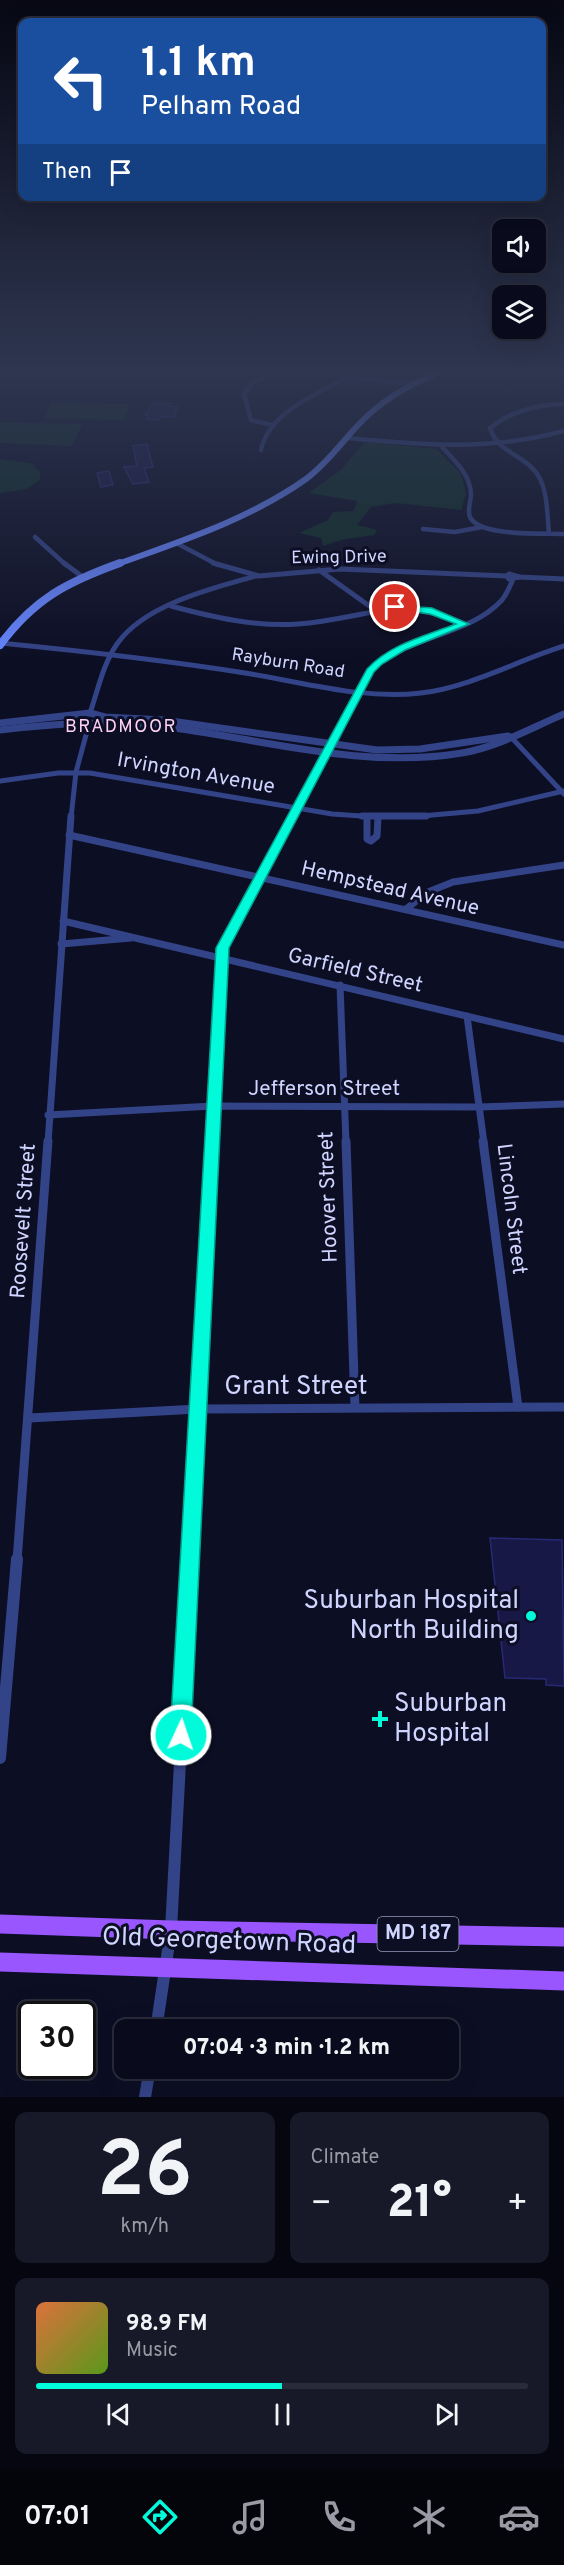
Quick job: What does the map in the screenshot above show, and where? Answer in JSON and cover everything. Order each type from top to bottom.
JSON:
[{"type":"main road","points":[[0,644],[14,623],[29,608],[56,591],[84,578],[178,544],[231,520],[301,482],[323,465]]},
{"type":"main road","name":"Old Georgetown Road","points":[[0,1924],[171,1930],[564,1937]]},
{"type":"main road","name":"Old Georgetown Road","points":[[0,1962],[564,1981]]},
{"type":"street","points":[[457,465],[466,476],[471,491],[469,516],[482,527]]},
{"type":"street","points":[[527,465],[539,478],[544,492],[549,533]]},
{"type":"street","points":[[423,529],[455,532],[482,527],[502,531],[564,534]]},
{"type":"street","points":[[35,537],[84,578]]},
{"type":"street","name":"Ewing Drive","points":[[178,544],[213,563],[259,576],[319,570],[564,579]]},
{"type":"street","points":[[319,570],[375,610]]},
{"type":"street","name":"Roosevelt Street","points":[[0,1758],[29,1418],[48,1116],[69,835],[76,772],[89,719],[118,642],[133,627],[171,606],[205,592],[259,576]]},
{"type":"street","points":[[158,2019],[171,1930],[223,948],[370,671],[388,655],[486,615],[500,604],[510,590],[513,577]]},
{"type":"street","points":[[171,606],[231,620],[274,625],[319,622],[375,610],[415,608],[432,611],[465,624]]},
{"type":"street","name":"Rayburn Road","points":[[0,644],[112,653],[359,690],[402,694],[437,691],[564,646]]},
{"type":"street","points":[[0,723],[89,719],[328,749],[377,759],[423,758],[463,753],[499,744],[510,736],[564,714]]},
{"type":"street","points":[[0,730],[89,719]]},
{"type":"street","points":[[510,736],[563,792]]},
{"type":"street","name":"Irvington Avenue","points":[[0,780],[76,772],[296,808],[368,817],[423,818],[472,814],[520,805],[563,792]]},
{"type":"street","points":[[368,817],[367,839],[371,841],[377,836],[378,817]]},
{"type":"street","name":"Hempstead Avenue","points":[[69,835],[564,945]]},
{"type":"street","points":[[406,909],[428,892],[453,882],[564,866]]},
{"type":"street","name":"Garfield Street","points":[[63,921],[564,1039]]},
{"type":"street","name":"Garfield Street","points":[[61,944],[138,937]]},
{"type":"street","name":"Hoover Street","points":[[340,986],[356,1407]]},
{"type":"street","name":"Lincoln Street","points":[[467,1016],[518,1407]]},
{"type":"street","name":"Jefferson Street","points":[[48,1116],[213,1106],[479,1107],[564,1104]]},
{"type":"street","name":"Grant Street","points":[[29,1418],[198,1408],[564,1407]]},
{"type":"street","points":[[145,2097],[148,2079]]},
{"type":"green space","points":[[0,465],[34,465],[40,472],[40,480],[26,489],[0,493]]},
{"type":"green space","points":[[345,465],[452,465],[461,474],[466,494],[461,510],[396,503],[371,507],[357,525],[377,530],[374,535],[341,540],[323,546],[321,538],[299,533],[328,520],[333,512],[354,511],[357,501],[309,493]]},
{"type":"building","points":[[152,465],[153,467],[144,468],[149,482],[133,484],[124,467]]},
{"type":"building","points":[[109,471],[113,485],[101,487],[97,473]]},
{"type":"building","name":"Suburban Hospital North Building","points":[[490,1538],[562,1540],[564,1686],[546,1685],[546,1679],[505,1678]]},
{"type":"place","name":"Suburban Hospital North Building","points":[[531,1616]]},
{"type":"place","name":"Suburban Hospital","points":[[380,1719]]},
{"type":"district","name":"BRADMOOR","points":[[121,727]]},
{"type":"route","points":[[181,1735],[223,948],[370,671],[378,662],[401,648],[465,624],[432,611],[395,607]]}]
